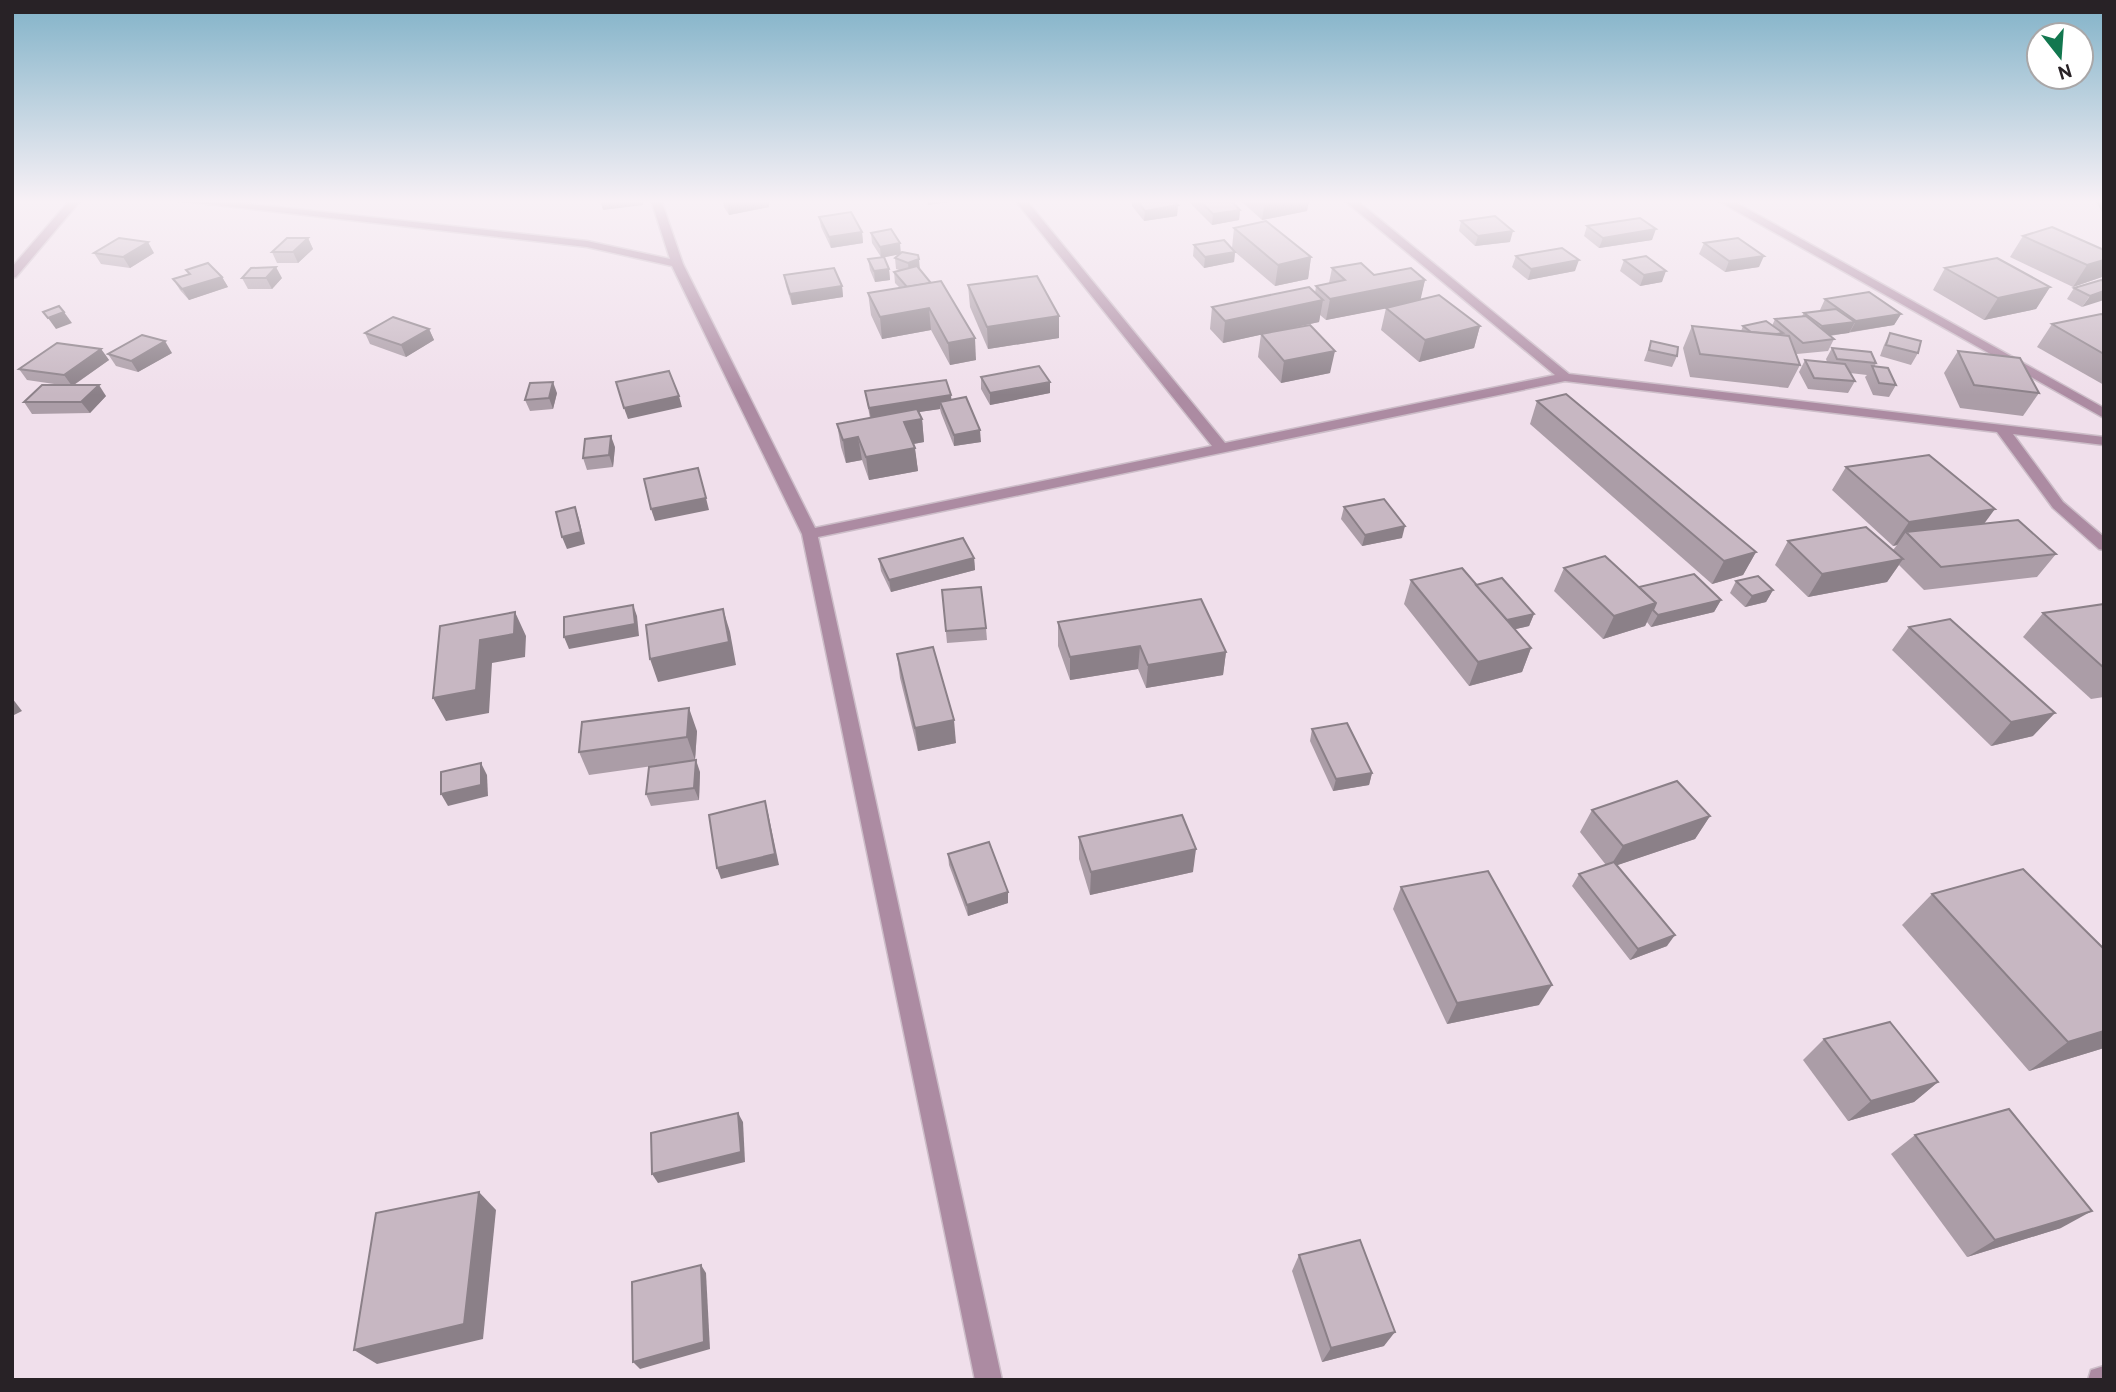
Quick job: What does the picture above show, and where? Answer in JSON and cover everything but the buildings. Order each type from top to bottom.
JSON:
[{"type":"street","points":[[677,265],[810,534],[989,1380]]},
{"type":"street","points":[[1073,265],[1222,449]]},
{"type":"street","points":[[1428,265],[1565,377]]},
{"type":"street","points":[[1837,265],[2104,414]]},
{"type":"street","points":[[810,534],[1565,377],[2104,440]]},
{"type":"street","points":[[2001,428],[2058,505],[2104,545]]}]
